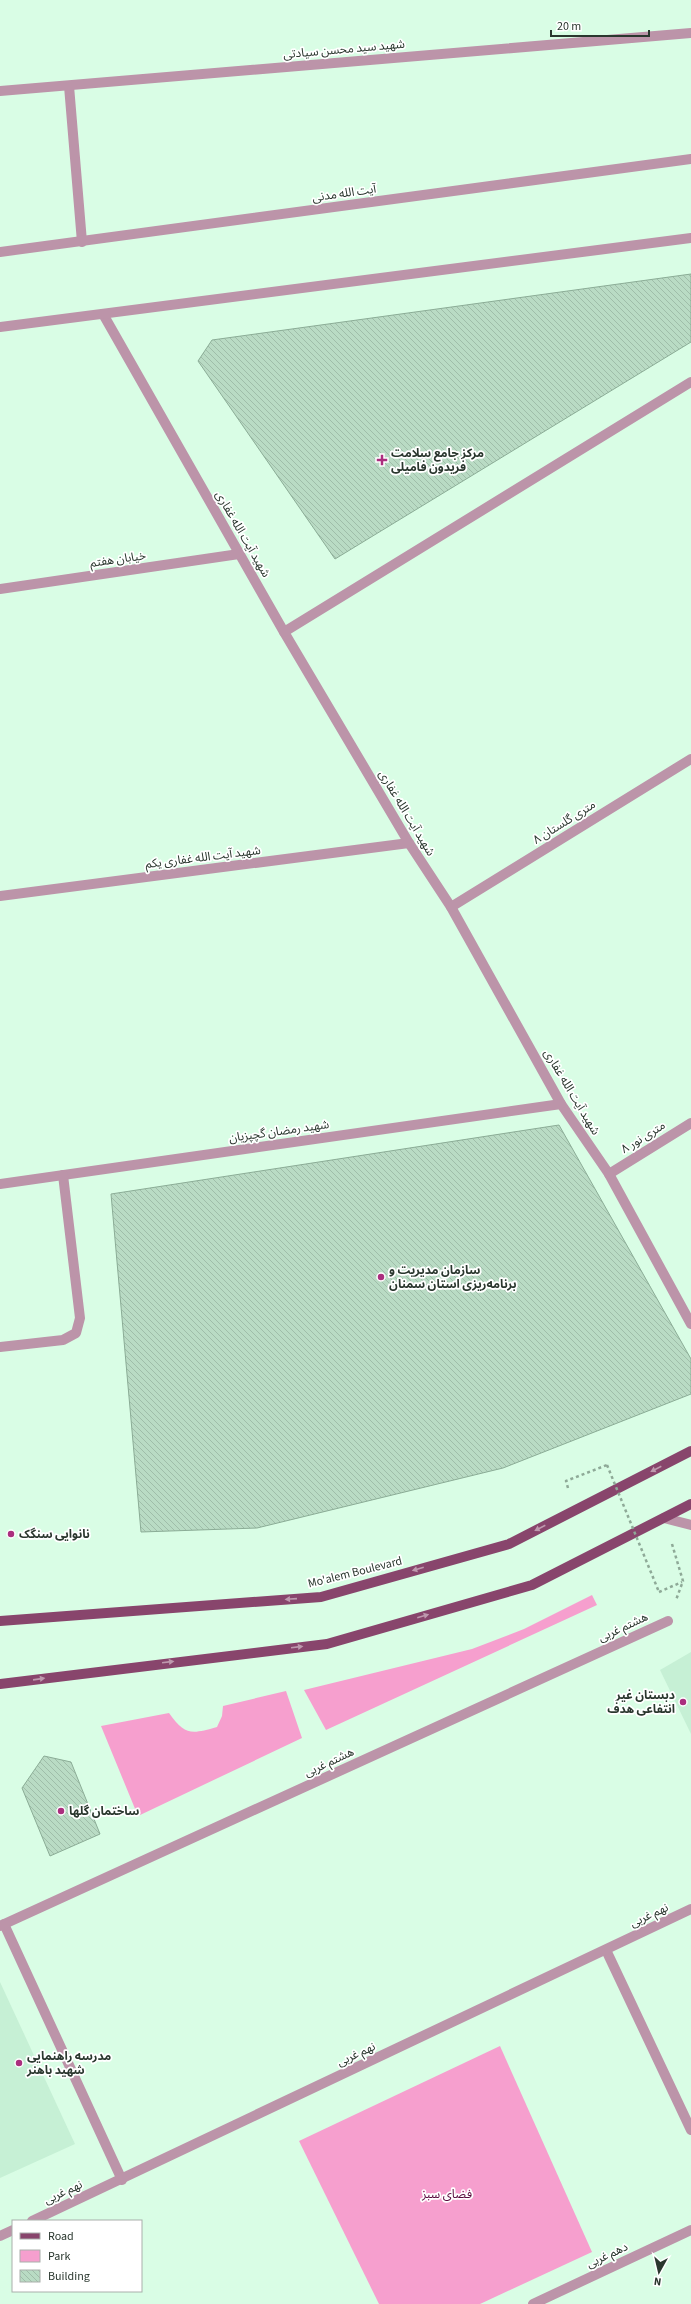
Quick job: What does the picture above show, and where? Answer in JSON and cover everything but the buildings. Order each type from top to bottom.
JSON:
[{"type":"main road","name":"Mo'alem Boulevard","points":[[0,1622],[320,1596],[509,1544],[691,1452]]},
{"type":"main road","points":[[0,1684],[327,1644],[532,1585],[691,1504]]},
{"type":"street","name":"شهید سید محسن سیادتی","points":[[0,91],[691,33]]},
{"type":"street","points":[[69,86],[82,242]]},
{"type":"street","name":"آیت الله مدنی","points":[[0,252],[691,160]]},
{"type":"street","points":[[0,327],[691,238]]},
{"type":"street","name":"شهید آیت الله غفاری","points":[[103,314],[284,632],[409,843],[451,907],[561,1104],[609,1174],[691,1324]]},
{"type":"street","points":[[284,632],[691,382]]},
{"type":"street","name":"خیابان هفتم","points":[[0,589],[239,554]]},
{"type":"street","name":"۸ متری گلستان","points":[[451,907],[691,759]]},
{"type":"street","name":"شهید آیت الله غفاری یکم","points":[[0,896],[409,843]]},
{"type":"street","name":"شهید رمضان گچپزیان","points":[[0,1184],[561,1104]]},
{"type":"street","name":"۸ متری نور","points":[[609,1174],[691,1123]]},
{"type":"street","points":[[0,1347],[63,1340],[76,1333],[80,1318],[63,1175]]},
{"type":"street","points":[[664,1518],[691,1525]]},
{"type":"street","name":"هشتم غربی","points":[[2,1925],[668,1621]]},
{"type":"street","name":"نهم غربی","points":[[34,2220],[122,2180],[691,1909]]},
{"type":"street","points":[[2,1925],[122,2180]]},
{"type":"street","points":[[606,1950],[691,2130]]},
{"type":"street","points":[[0,2236],[12,2230]]},
{"type":"street","name":"دهم غربی","points":[[533,2304],[691,2230]]},
{"type":"path","points":[[566,1481],[607,1465],[659,1592],[682,1581],[664,1518]]},
{"type":"shaded area","name":"دبستان غیر انتفاعی هدف","points":[[691,1652],[691,1734],[660,1670]]},
{"type":"shaded area","name":"مدرسه راهنمایی شهید باهنر","points":[[0,1982],[75,2144],[0,2178]]},
{"type":"green space","points":[[592,1595],[597,1605],[326,1730],[304,1690],[472,1649],[524,1629]]},
{"type":"green space","points":[[286,1691],[302,1738],[138,1816],[101,1726],[169,1713],[180,1726],[185,1729],[195,1732],[201,1731],[217,1727],[222,1716],[223,1706]]},
{"type":"green space","name":"فضای سبز","points":[[500,2046],[592,2252],[480,2304],[379,2304],[299,2141]]},
{"type":"place","name":"مرکز جامع سلامت فریدون فامیلی","points":[[382,460]]},
{"type":"place","name":"سازمان مدیریت و برنامه‌ریزی استان سمنان","points":[[381,1277]]},
{"type":"place","name":"نانوایی سنگک","points":[[11,1534]]},
{"type":"place","name":"دبستان غیر انتفاعی هدف","points":[[683,1702]]},
{"type":"place","name":"ساختمان گلها","points":[[61,1811]]},
{"type":"place","name":"مدرسه راهنمایی شهید باهنر","points":[[19,2063]]}]
